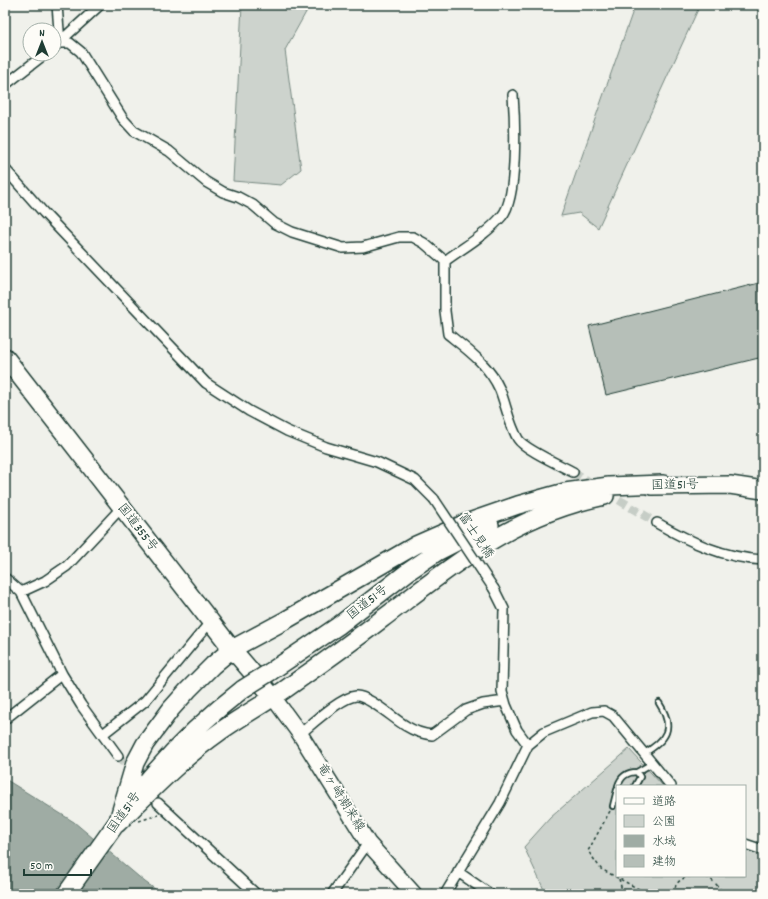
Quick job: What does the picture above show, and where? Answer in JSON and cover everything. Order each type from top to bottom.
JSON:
[{"type":"highway","name":"国道355号","points":[[5,357],[232,649],[273,697]]},
{"type":"highway","name":"国道51号","points":[[66,894],[154,773],[202,722],[243,689],[338,626],[408,571],[466,536],[513,516],[566,499],[599,492],[663,484],[730,485],[763,490]]},
{"type":"highway","points":[[115,826],[135,763],[145,744],[170,709],[213,665],[232,649],[286,620],[416,545],[466,523],[518,505],[565,492],[609,486],[663,484]]},
{"type":"highway","points":[[115,826],[188,757],[218,733],[273,697],[382,619],[438,576],[501,534],[532,518],[556,509],[600,497],[663,484]]},
{"type":"main road","name":"竜ヶ崎潮来線","points":[[273,697],[300,734],[368,843],[414,894]]},
{"type":"street","points":[[57,5],[57,22]]},
{"type":"street","points":[[62,40],[100,5]]},
{"type":"street","points":[[62,44],[70,43],[81,52],[123,119],[134,131],[169,150],[206,182],[223,192],[238,197],[253,205],[274,223],[292,232],[343,248],[364,247],[400,238],[413,238],[424,243],[445,261],[448,334],[480,360],[489,372],[499,388],[518,440],[548,459],[573,472]]},
{"type":"street","points":[[5,85],[34,62]]},
{"type":"street","points":[[445,261],[486,231],[503,215],[508,205],[512,185],[515,114],[513,95]]},
{"type":"street","name":"富士見橋","points":[[5,169],[44,213],[206,383],[249,411],[286,431],[326,447],[377,462],[415,480],[434,499],[494,589],[504,609],[502,679],[505,701],[517,730],[528,745]]},
{"type":"street","points":[[21,592],[45,581],[67,566],[121,508]]},
{"type":"street","points":[[657,523],[712,551],[731,556],[763,560]]},
{"type":"street","points":[[5,578],[21,592],[62,674],[81,705],[118,756]]},
{"type":"street","points":[[103,734],[145,701],[211,621]]},
{"type":"street","points":[[5,719],[62,674]]},
{"type":"street","points":[[300,734],[335,706],[356,696],[365,698],[407,727],[424,734],[432,735],[466,710],[483,704],[505,701]]},
{"type":"street","points":[[445,894],[500,803],[528,745],[544,732],[564,722],[592,712],[604,712],[613,716],[651,764],[670,785]]},
{"type":"street","points":[[158,803],[256,894]]},
{"type":"street","points":[[332,894],[368,843]]},
{"type":"street","points":[[746,844],[763,850]]},
{"type":"street","points":[[458,872],[490,894]]},
{"type":"lane","points":[[643,754],[657,745],[667,733],[668,725],[666,716],[659,703]]},
{"type":"lane","points":[[619,785],[625,774],[637,772],[651,764]]},
{"type":"lane","points":[[636,785],[640,777],[637,772]]},
{"type":"path","points":[[614,804],[588,852],[601,869],[648,894]]},
{"type":"path","points":[[133,823],[168,812]]},
{"type":"path","points":[[675,894],[676,885],[680,880],[688,877]]},
{"type":"path","points":[[706,877],[718,886],[724,894]]},
{"type":"path","points":[[619,879],[623,894]]},
{"type":"path","points":[[759,894],[763,893]]},
{"type":"green space","points":[[242,5],[310,5],[285,50],[301,169],[281,185],[233,181]]},
{"type":"green space","points":[[635,5],[700,5],[598,228],[579,213],[561,216]]},
{"type":"green space","points":[[629,749],[662,785],[616,785],[616,877],[746,877],[746,849],[763,856],[763,894],[546,894],[524,847],[550,818]]},
{"type":"water","points":[[5,779],[74,822],[145,882],[162,894],[5,894]]},
{"type":"building","points":[[763,282],[763,357],[606,395],[589,326]]},
{"type":"tunnel","points":[[573,472],[657,523]]},
{"type":"tunnel","points":[[118,756],[133,774]]}]
